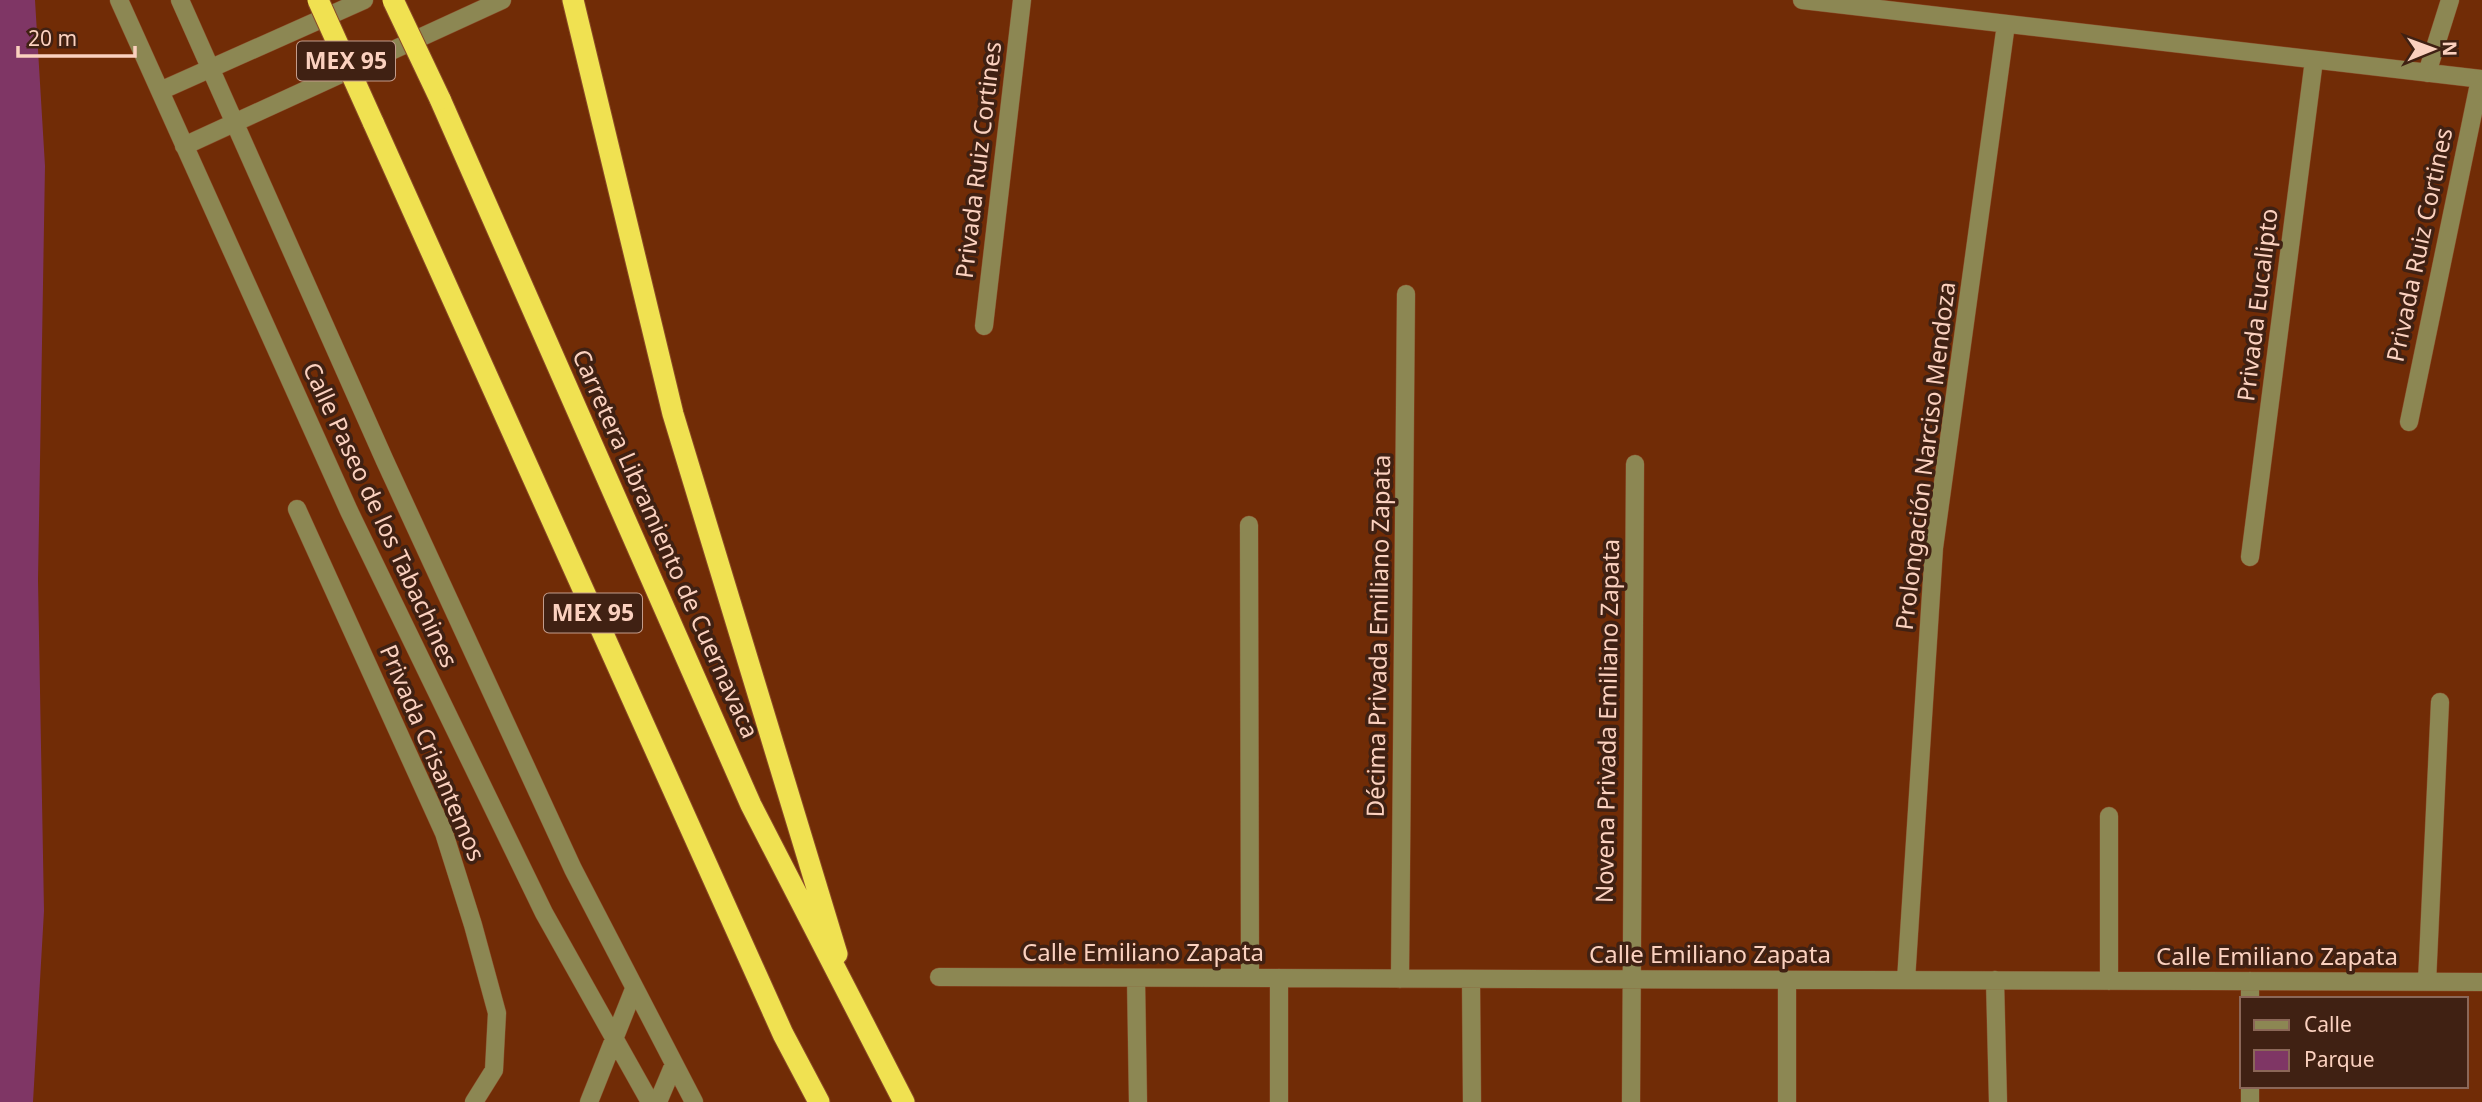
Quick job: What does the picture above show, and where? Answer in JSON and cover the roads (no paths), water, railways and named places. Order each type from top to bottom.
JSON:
[{"type":"highway","name":"MEX 95","points":[[318,0],[783,1034],[819,1102]]},
{"type":"highway","name":"Carretera Libramiento de Cuernavaca","points":[[393,0],[440,99],[751,805],[854,1010],[904,1102]]},
{"type":"highway","points":[[573,0],[673,414],[854,1010]]},
{"type":"street","name":"Calle Paseo de los Tabachines","points":[[119,0],[349,512],[544,913],[650,1102]]},
{"type":"street","name":"Calle Paseo de los Tabachines","points":[[180,0],[561,845],[694,1102]]},
{"type":"street","points":[[160,91],[364,0]]},
{"type":"street","points":[[184,146],[502,0]]},
{"type":"street","name":"Privada Ruiz Cortines","points":[[984,326],[1022,0]]},
{"type":"street","points":[[1801,0],[1919,7],[2006,24],[2481,79]]},
{"type":"street","points":[[2427,73],[2449,0]]},
{"type":"street","name":"Prolongación Narciso Mendoza","points":[[1906,980],[1934,548],[2006,24]]},
{"type":"street","name":"Privada Eucalipto","points":[[2250,557],[2314,60]]},
{"type":"street","name":"Privada Ruiz Cortines","points":[[2409,422],[2481,79]]},
{"type":"street","name":"Décima Privada Emiliano Zapata","points":[[1400,979],[1406,293]]},
{"type":"street","name":"Novena Privada Emiliano Zapata","points":[[1631,1102],[1635,464]]},
{"type":"street","name":"Privada Crisantemos","points":[[297,509],[444,833],[472,925],[498,1013],[494,1070],[474,1102]]},
{"type":"street","points":[[1249,525],[1250,977]]},
{"type":"street","points":[[2427,982],[2440,702]]},
{"type":"street","points":[[2109,816],[2109,981]]},
{"type":"street","name":"Calle Emiliano Zapata","points":[[939,977],[2109,981],[2250,990],[2482,982]]},
{"type":"street","points":[[1136,978],[1138,1102]]},
{"type":"street","points":[[1279,978],[1279,1102]]},
{"type":"street","points":[[1471,979],[1472,1102]]},
{"type":"street","points":[[1787,980],[1787,1102]]},
{"type":"street","points":[[1995,981],[1998,1102]]},
{"type":"street","points":[[589,1102],[634,989]]},
{"type":"street","points":[[658,1102],[674,1064]]}]
